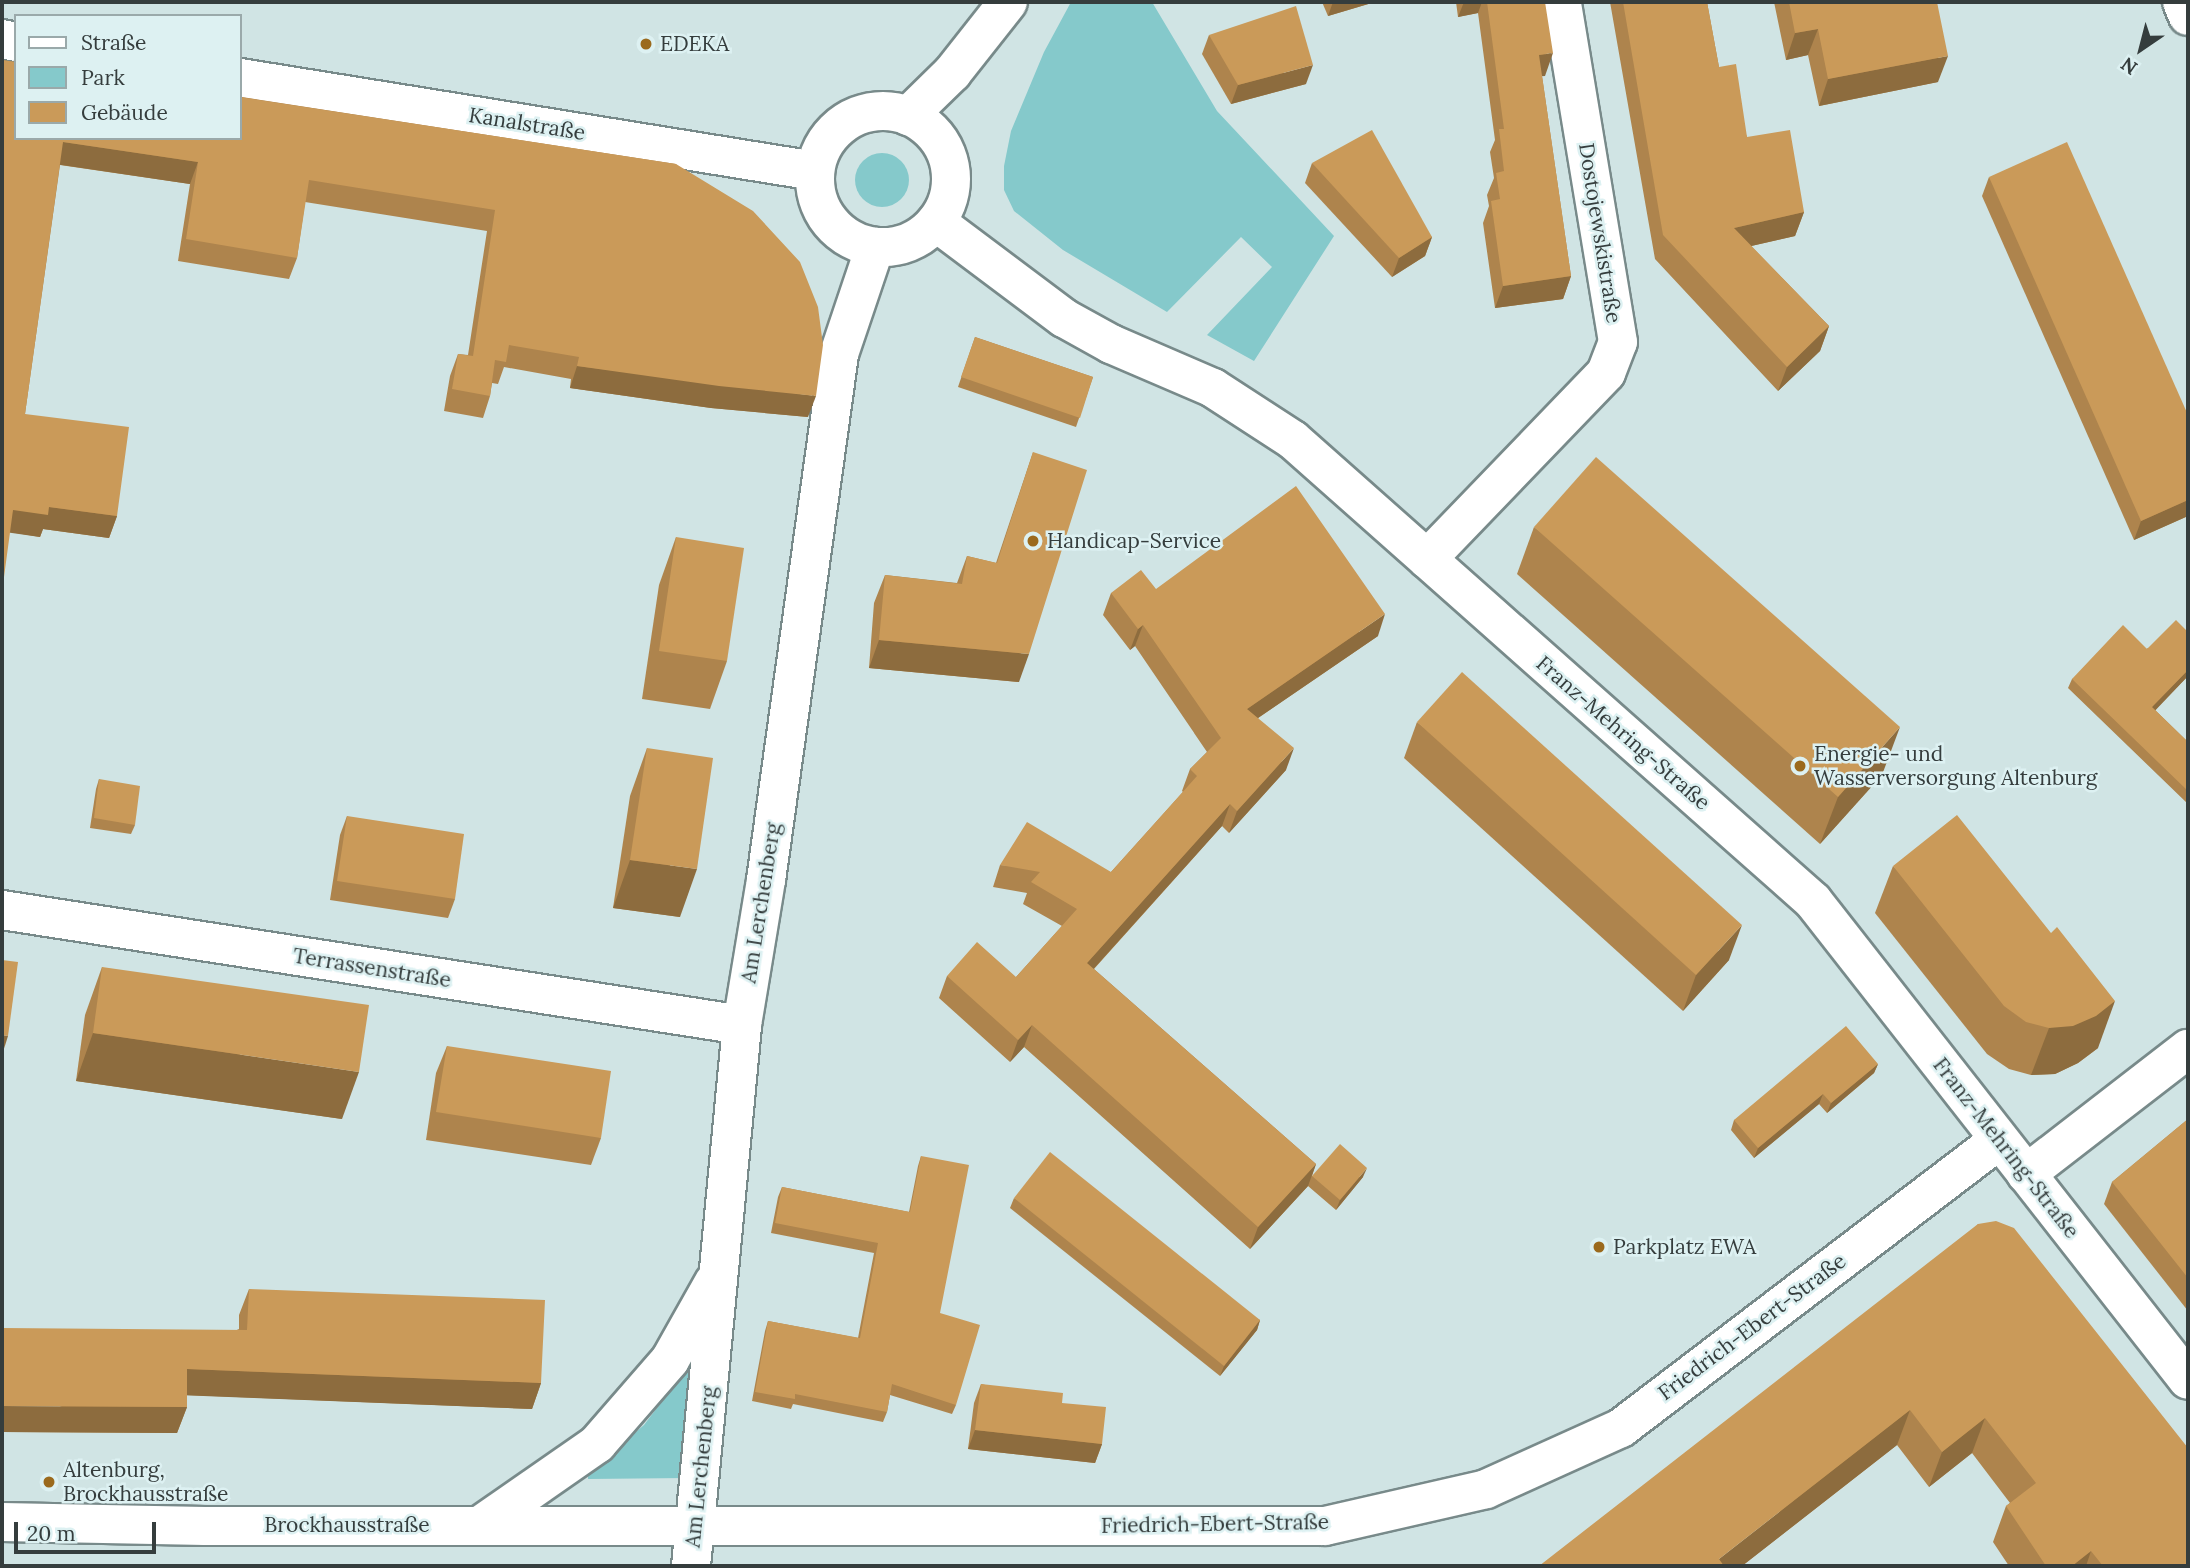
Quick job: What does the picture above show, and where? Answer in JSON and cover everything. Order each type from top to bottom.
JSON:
[{"type":"street","points":[[908,116],[952,73],[1008,2]]},
{"type":"street","name":"Dostojewskistraße","points":[[1427,559],[1606,373],[1618,342],[1562,2]]},
{"type":"street","points":[[2182,2],[2188,16]]},
{"type":"street","name":"Kanalstraße","points":[[242,78],[815,171]]},
{"type":"street","points":[[871,111],[890,111],[908,116],[927,126],[940,143],[949,162],[951,183],[946,204],[936,222],[919,237],[897,246],[875,247],[854,241],[836,229],[823,212],[816,191],[815,171],[821,148],[835,130],[853,117],[871,111]]},
{"type":"street","name":"Franz-Mehring-Straße","points":[[936,222],[1064,318],[1111,344],[1213,388],[1293,440],[1813,901],[2188,1380]]},
{"type":"street","name":"Am Lerchenberg","points":[[691,1566],[742,1025],[766,880],[839,354],[875,247]]},
{"type":"street","name":"Terrassenstraße","points":[[2,910],[742,1025]]},
{"type":"street","points":[[2026,1174],[2188,1049]]},
{"type":"street","name":"Friedrich-Ebert-Straße","points":[[696,1525],[1325,1526],[1486,1489],[1621,1427],[1999,1140]]},
{"type":"street","points":[[482,1524],[597,1444],[670,1360],[721,1269]]},
{"type":"street","name":"Brockhausstraße","points":[[2,1522],[205,1526],[696,1525]]},
{"type":"green space","points":[[1071,2],[1152,2],[1217,111],[1334,236],[1254,361],[1207,335],[1272,267],[1241,237],[1167,312],[1063,250],[1014,211],[1004,190],[1004,166],[1011,131],[1044,52]]},
{"type":"green space","points":[[882,153],[901,161],[909,180],[901,199],[882,207],[863,199],[855,180],[863,161]]},
{"type":"green space","points":[[693,1360],[687,1478],[588,1479],[588,1473],[644,1425]]},
{"type":"building","points":[[1487,2],[1545,2],[1553,53],[1539,55],[1571,276],[1503,286],[1491,201],[1500,199],[1496,173],[1504,171],[1499,129],[1504,129]]},
{"type":"building","points":[[1623,2],[1707,2],[1719,67],[1736,64],[1747,137],[1790,130],[1804,212],[1734,228],[1829,326],[1787,367],[1663,235]]},
{"type":"building","points":[[1789,2],[1937,2],[1948,56],[1828,79],[1818,29],[1795,33]]},
{"type":"building","points":[[1296,6],[1313,65],[1238,85],[1209,35]]},
{"type":"building","points":[[2,60],[14,62],[14,140],[242,140],[242,97],[676,164],[753,211],[800,262],[818,307],[823,345],[816,396],[719,386],[577,366],[579,357],[509,345],[506,362],[495,360],[490,396],[452,389],[458,354],[473,356],[495,210],[309,180],[297,258],[186,239],[198,162],[63,142],[25,414],[129,427],[117,516],[49,507],[48,515],[13,510],[2,592]]},
{"type":"building","points":[[1372,130],[1432,237],[1399,258],[1312,163]]},
{"type":"building","points":[[2067,142],[2188,415],[2188,500],[2141,521],[1989,177]]},
{"type":"building","points":[[975,337],[1093,377],[1080,418],[961,377]]},
{"type":"building","name":"Handicap-Service","points":[[1033,452],[1087,470],[1029,654],[879,640],[885,575],[962,584],[967,556],[997,563]]},
{"type":"building","points":[[1596,457],[1900,727],[1838,797],[1534,527]]},
{"type":"building","points":[[1296,486],[1385,614],[1247,709],[1294,748],[1237,811],[1230,804],[1087,963],[1316,1164],[1258,1227],[1032,1025],[1018,1040],[947,976],[977,942],[1016,977],[1077,909],[1031,882],[1040,872],[1000,865],[1027,822],[1111,872],[1197,776],[1190,769],[1221,738],[1143,625],[1138,629],[1111,593],[1141,570],[1156,589]]},
{"type":"building","points":[[676,537],[744,548],[727,661],[659,651]]},
{"type":"building","points":[[2176,620],[2188,632],[2188,670],[2152,707],[2188,742],[2188,791],[2072,679],[2123,625],[2147,649]]},
{"type":"building","points":[[1462,672],[1742,925],[1696,975],[1417,722]]},
{"type":"building","points":[[647,748],[713,758],[697,869],[630,860]]},
{"type":"building","points":[[99,779],[140,786],[135,825],[94,818]]},
{"type":"building","points":[[1957,815],[2051,933],[2057,927],[2115,1001],[2096,1016],[2073,1026],[2049,1028],[2026,1022],[2004,1006],[1893,866]]},
{"type":"building","points":[[347,816],[464,834],[455,899],[337,881]]},
{"type":"building","points":[[2,960],[18,962],[8,1036],[2,1035]]},
{"type":"building","points":[[102,967],[369,1005],[359,1072],[93,1033]]},
{"type":"building","points":[[1846,1026],[1878,1064],[1831,1103],[1823,1094],[1758,1148],[1734,1120]]},
{"type":"building","points":[[447,1046],[611,1071],[601,1138],[436,1112]]},
{"type":"building","points":[[2188,1119],[2188,1278],[2112,1182]]},
{"type":"building","points":[[1340,1144],[1367,1168],[1340,1200],[1312,1176]]},
{"type":"building","points":[[1050,1152],[1260,1320],[1224,1366],[1014,1198]]},
{"type":"building","points":[[921,1156],[969,1165],[940,1313],[980,1325],[956,1405],[892,1384],[887,1412],[795,1394],[795,1399],[755,1392],[768,1321],[860,1338],[878,1243],[775,1223],[782,1187],[910,1212]]},
{"type":"building","points":[[1996,1221],[2014,1228],[2188,1448],[2188,1566],[2103,1566],[2091,1551],[2072,1566],[2046,1566],[2006,1506],[2036,1483],[1985,1418],[1942,1452],[1910,1410],[1719,1559],[1724,1566],[1539,1566],[1978,1224]]},
{"type":"building","points":[[249,1289],[545,1300],[541,1383],[187,1369],[187,1407],[2,1406],[2,1328],[247,1330]]},
{"type":"building","points":[[981,1384],[1063,1393],[1062,1403],[1106,1407],[1102,1444],[975,1430]]},
{"type":"place","name":"EDEKA","points":[[646,44]]},
{"type":"place","name":"Handicap-Service","points":[[1033,541]]},
{"type":"place","name":"Energie- und Wasserversorgung Altenburg","points":[[1800,766]]},
{"type":"place","name":"Parkplatz EWA","points":[[1599,1247]]},
{"type":"place","name":"Altenburg, Brockhausstraße","points":[[49,1482]]}]
